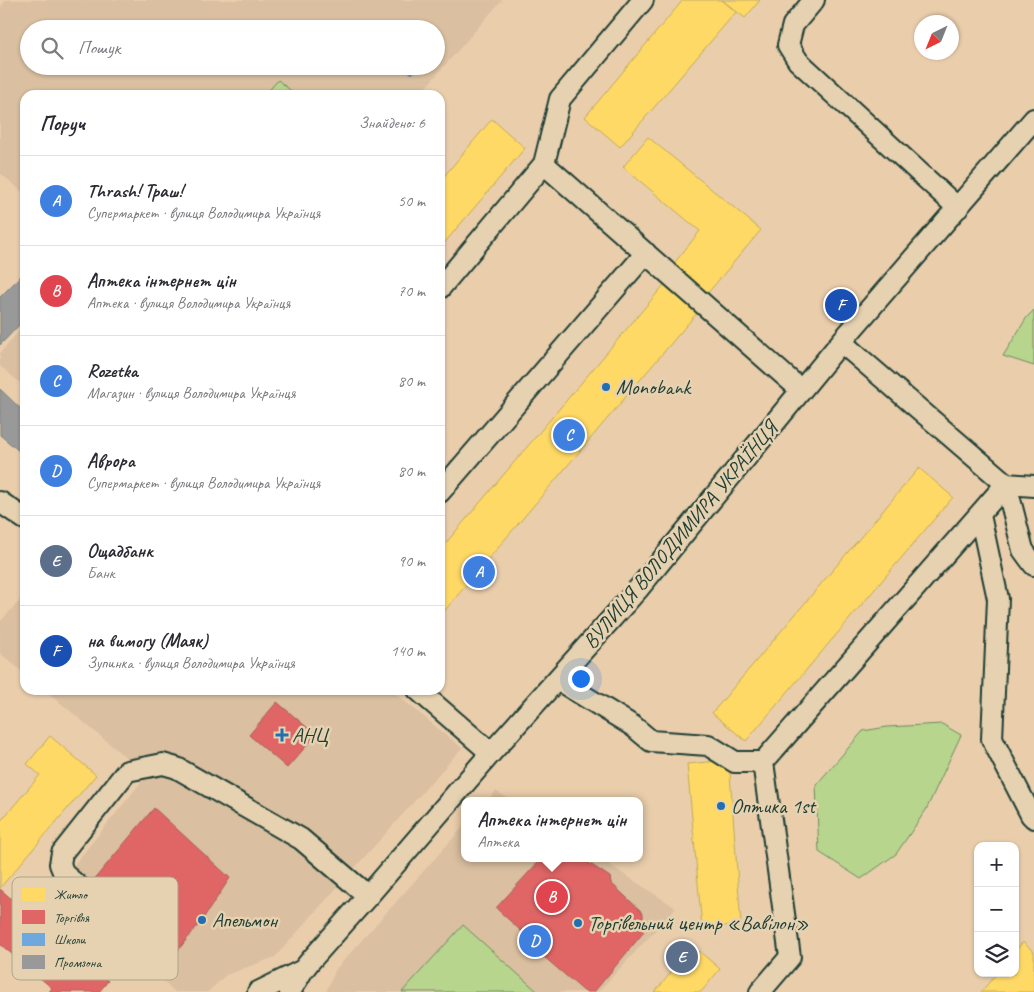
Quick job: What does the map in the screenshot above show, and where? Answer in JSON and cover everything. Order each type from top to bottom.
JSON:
[{"type":"street","points":[[445,282],[544,164],[560,99],[643,0]]},
{"type":"street","points":[[814,0],[793,25],[788,45],[798,61],[958,208]]},
{"type":"street","name":"ВУЛИЦЯ ВОЛОДИМИРА УКРАЇНЦЯ","points":[[290,992],[303,970],[491,753],[639,588],[841,342],[1034,119]]},
{"type":"street","points":[[544,164],[801,390]]},
{"type":"street","points":[[445,486],[646,252]]},
{"type":"street","points":[[841,342],[1006,484],[1023,550],[1034,565]]},
{"type":"street","points":[[1006,484],[1034,486]]},
{"type":"street","points":[[558,680],[633,726],[651,741],[708,745],[735,762],[763,762],[1006,484]]},
{"type":"street","points":[[0,502],[20,516]]},
{"type":"street","points":[[980,515],[998,599],[992,739],[1034,818]]},
{"type":"street","points":[[424,695],[491,753]]},
{"type":"street","points":[[760,992],[790,957],[763,762]]},
{"type":"street","points":[[68,877],[64,874],[60,864],[62,853],[127,770],[163,764],[177,768],[301,839],[368,896]]},
{"type":"street","points":[[300,992],[303,970]]},
{"type":"street","name":"ВУЛИЦЯ ВОЛОДИМИРА УКРАЇНЦЯ","points":[[258,992],[303,970]]},
{"type":"shaded area","points":[[6,0],[502,0],[445,65],[445,20],[20,20],[20,75],[436,75],[423,90],[20,90],[20,190],[0,173],[0,8]]},
{"type":"shaded area","points":[[20,330],[20,383],[0,366],[0,353]]},
{"type":"shaded area","points":[[20,600],[20,670],[0,653],[0,622]]},
{"type":"shaded area","points":[[51,695],[397,695],[462,748],[275,957],[226,975],[208,992],[175,992],[162,980],[178,980],[178,877],[64,877],[147,775]]},
{"type":"shaded area","points":[[496,791],[505,797],[491,797]]},
{"type":"shaded area","points":[[461,829],[461,862],[605,862],[676,908],[598,992],[326,992],[336,969]]},
{"type":"green space","points":[[278,80],[290,90],[269,90]]},
{"type":"green space","points":[[1034,310],[1034,366],[1003,356],[1027,317]]},
{"type":"green space","points":[[942,724],[961,735],[926,810],[896,854],[861,879],[819,852],[816,785],[863,731],[887,727]]},
{"type":"green space","points":[[463,925],[538,992],[402,992]]},
{"type":"building: Житло","points":[[683,0],[722,0],[736,12],[620,147],[585,117]]},
{"type":"building: Житло","points":[[722,0],[760,0],[745,18]]},
{"type":"building: Житло","points":[[492,119],[525,148],[445,242],[445,175]]},
{"type":"building: Житло","points":[[648,137],[761,230],[706,295],[672,266],[700,231],[623,167]]},
{"type":"building: Житло","points":[[669,279],[702,307],[445,610],[445,544]]},
{"type":"building: Житло","points":[[919,468],[953,497],[746,741],[712,713]]},
{"type":"building: Житло","points":[[50,736],[96,775],[0,888],[0,822],[40,775],[27,764]]},
{"type":"building: Житло","points":[[729,760],[741,925],[702,927],[687,764]]},
{"type":"building: Житло","points":[[1023,942],[1034,952],[1034,992],[981,992],[994,977],[1019,977],[1019,946]]},
{"type":"building: Житло","points":[[693,946],[720,969],[701,992],[655,992]]},
{"type":"building: Торгівля","name":"АНЦ","points":[[277,702],[316,735],[287,768],[249,735]]},
{"type":"building: Торгівля","points":[[154,808],[230,878],[202,920],[178,950],[178,877],[96,877]]},
{"type":"building: Торгівля","name":"Торгівельний центр «Вавілон»","points":[[538,862],[587,862],[610,877],[611,883],[643,913],[643,933],[594,992],[585,992],[543,956],[534,943],[496,908]]},
{"type":"building: Торгівля","points":[[0,889],[12,899],[12,954],[0,944]]},
{"type":"building: Торгівля","points":[[43,980],[108,981],[99,992],[49,992],[52,988]]},
{"type":"building: Промзона","points":[[20,277],[20,324],[0,345],[0,297]]},
{"type":"building: Промзона","points":[[0,389],[20,408],[20,452],[0,435]]},
{"type":"place","name":"на вимогу (Маяк)","points":[[841,305]]},
{"type":"place","name":"Monobank","points":[[606,387]]},
{"type":"place","name":"Rozetka","points":[[569,435]]},
{"type":"place","name":"Thrash! Траш!","points":[[479,572]]},
{"type":"place","name":"АНЦ","points":[[282,735]]},
{"type":"place","name":"Оптика 1st","points":[[721,806]]},
{"type":"place","name":"Аптека інтернет цін","points":[[552,897]]},
{"type":"place","name":"Апельмон","points":[[202,920]]},
{"type":"place","name":"Торгівельний центр «Вавілон»","points":[[578,923]]},
{"type":"place","name":"Аврора","points":[[535,941]]},
{"type":"place","name":"Ощадбанк","points":[[682,957]]}]
